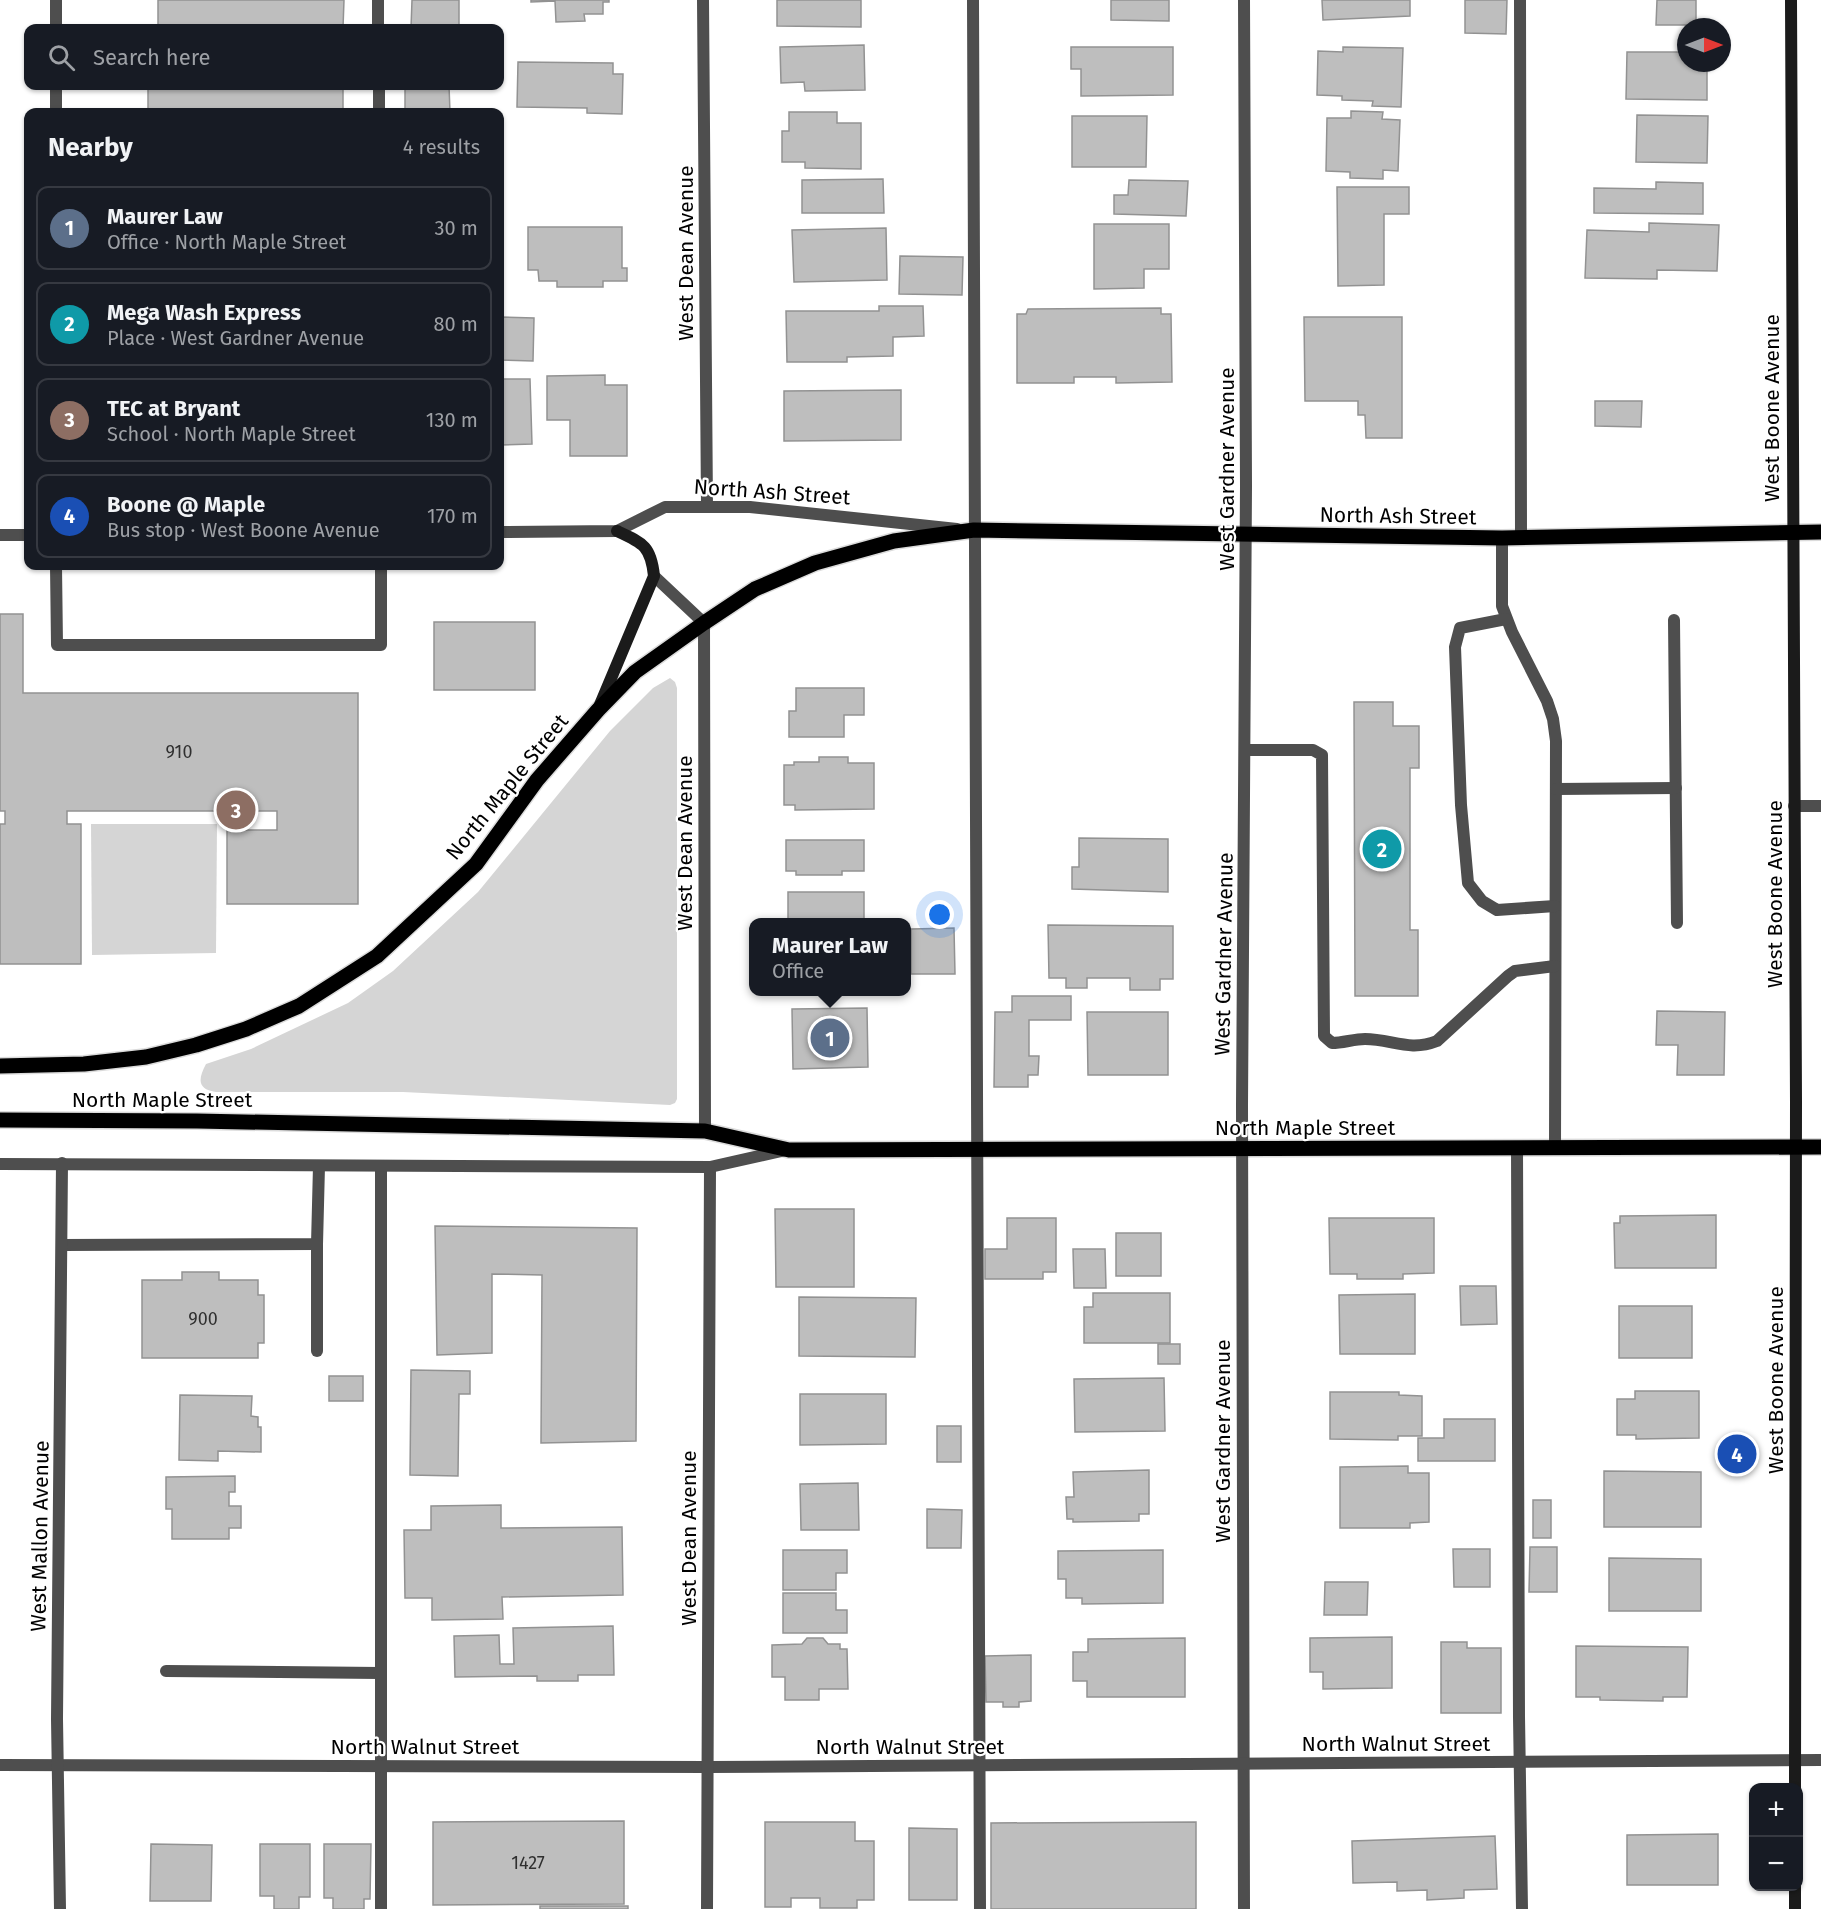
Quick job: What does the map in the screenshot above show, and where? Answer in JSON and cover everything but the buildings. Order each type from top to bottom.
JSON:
[{"type":"main road","name":"West Boone Avenue","points":[[1791,0],[1796,1148],[1795,1783]]},
{"type":"main road","name":"North Ash Street","points":[[704,623],[755,589],[816,563],[894,541],[974,530],[1502,538],[1821,532]]},
{"type":"main road","points":[[598,710],[654,576],[652,559],[641,542],[617,531]]},
{"type":"main road","name":"North Maple Street","points":[[0,1066],[84,1064],[146,1057],[196,1045],[246,1029],[299,1006],[377,956],[477,864],[537,780],[598,710],[635,672],[704,623]]},
{"type":"main road","name":"North Maple Street","points":[[0,1120],[220,1121],[705,1131],[789,1150],[1821,1147]]},
{"type":"main road","points":[[1795,1891],[1795,1909]]},
{"type":"street","points":[[56,0],[56,24]]},
{"type":"street","points":[[378,0],[378,24]]},
{"type":"street","name":"West Dean Avenue","points":[[703,0],[707,507]]},
{"type":"street","points":[[973,0],[980,1909]]},
{"type":"street","name":"West Gardner Avenue","points":[[1244,0],[1246,535],[1242,1150],[1244,1909]]},
{"type":"street","points":[[1520,0],[1521,537]]},
{"type":"street","points":[[56,90],[56,108]]},
{"type":"street","points":[[379,90],[379,108]]},
{"type":"street","name":"North Ash Street","points":[[504,532],[617,531],[665,507],[750,507],[974,530]]},
{"type":"street","points":[[0,535],[24,535]]},
{"type":"street","points":[[1502,538],[1502,606],[1506,619],[1547,701],[1553,719],[1556,741],[1556,1149]]},
{"type":"street","points":[[56,570],[57,645],[381,645],[381,570]]},
{"type":"street","points":[[654,576],[704,623]]},
{"type":"street","points":[[1506,619],[1460,628],[1455,647],[1461,805],[1468,883],[1482,901],[1497,910],[1556,906]]},
{"type":"street","points":[[1674,620],[1677,923]]},
{"type":"street","name":"West Dean Avenue","points":[[704,623],[705,1131]]},
{"type":"street","points":[[1245,750],[1313,750],[1322,755],[1324,1036],[1332,1043],[1364,1039],[1413,1047],[1437,1041],[1515,971],[1556,966]]},
{"type":"street","points":[[1556,789],[1676,788]]},
{"type":"street","points":[[1794,806],[1821,806]]},
{"type":"street","points":[[1517,1148],[1519,1762],[1522,1909]]},
{"type":"street","name":"North Maple Street","points":[[0,1164],[710,1167],[789,1150]]},
{"type":"street","name":"West Mallon Avenue","points":[[60,1909],[57,1764],[62,1163]]},
{"type":"street","points":[[317,1351],[320,1166]]},
{"type":"street","points":[[381,1167],[381,1909]]},
{"type":"street","name":"West Dean Avenue","points":[[707,1909],[710,1167]]},
{"type":"street","points":[[62,1245],[317,1244]]},
{"type":"street","points":[[166,1671],[380,1673]]},
{"type":"street","name":"North Walnut Street","points":[[0,1765],[707,1767],[1821,1760]]},
{"type":"shaded area","points":[[670,678],[675,682],[677,688],[677,1099],[675,1103],[670,1105],[403,1092],[216,1092],[202,1086],[201,1079],[206,1064],[251,1049],[348,1003],[393,971],[478,892],[610,731],[653,688]]},
{"type":"shaded area","points":[[91,824],[217,824],[216,953],[92,955]]},
{"type":"place","name":"TEC at Bryant","points":[[236,810]]},
{"type":"place","name":"Mega Wash Express","points":[[1382,849]]},
{"type":"place","name":"Maurer Law","points":[[830,1038]]},
{"type":"place","name":"Boone @ Maple","points":[[1737,1454]]}]
